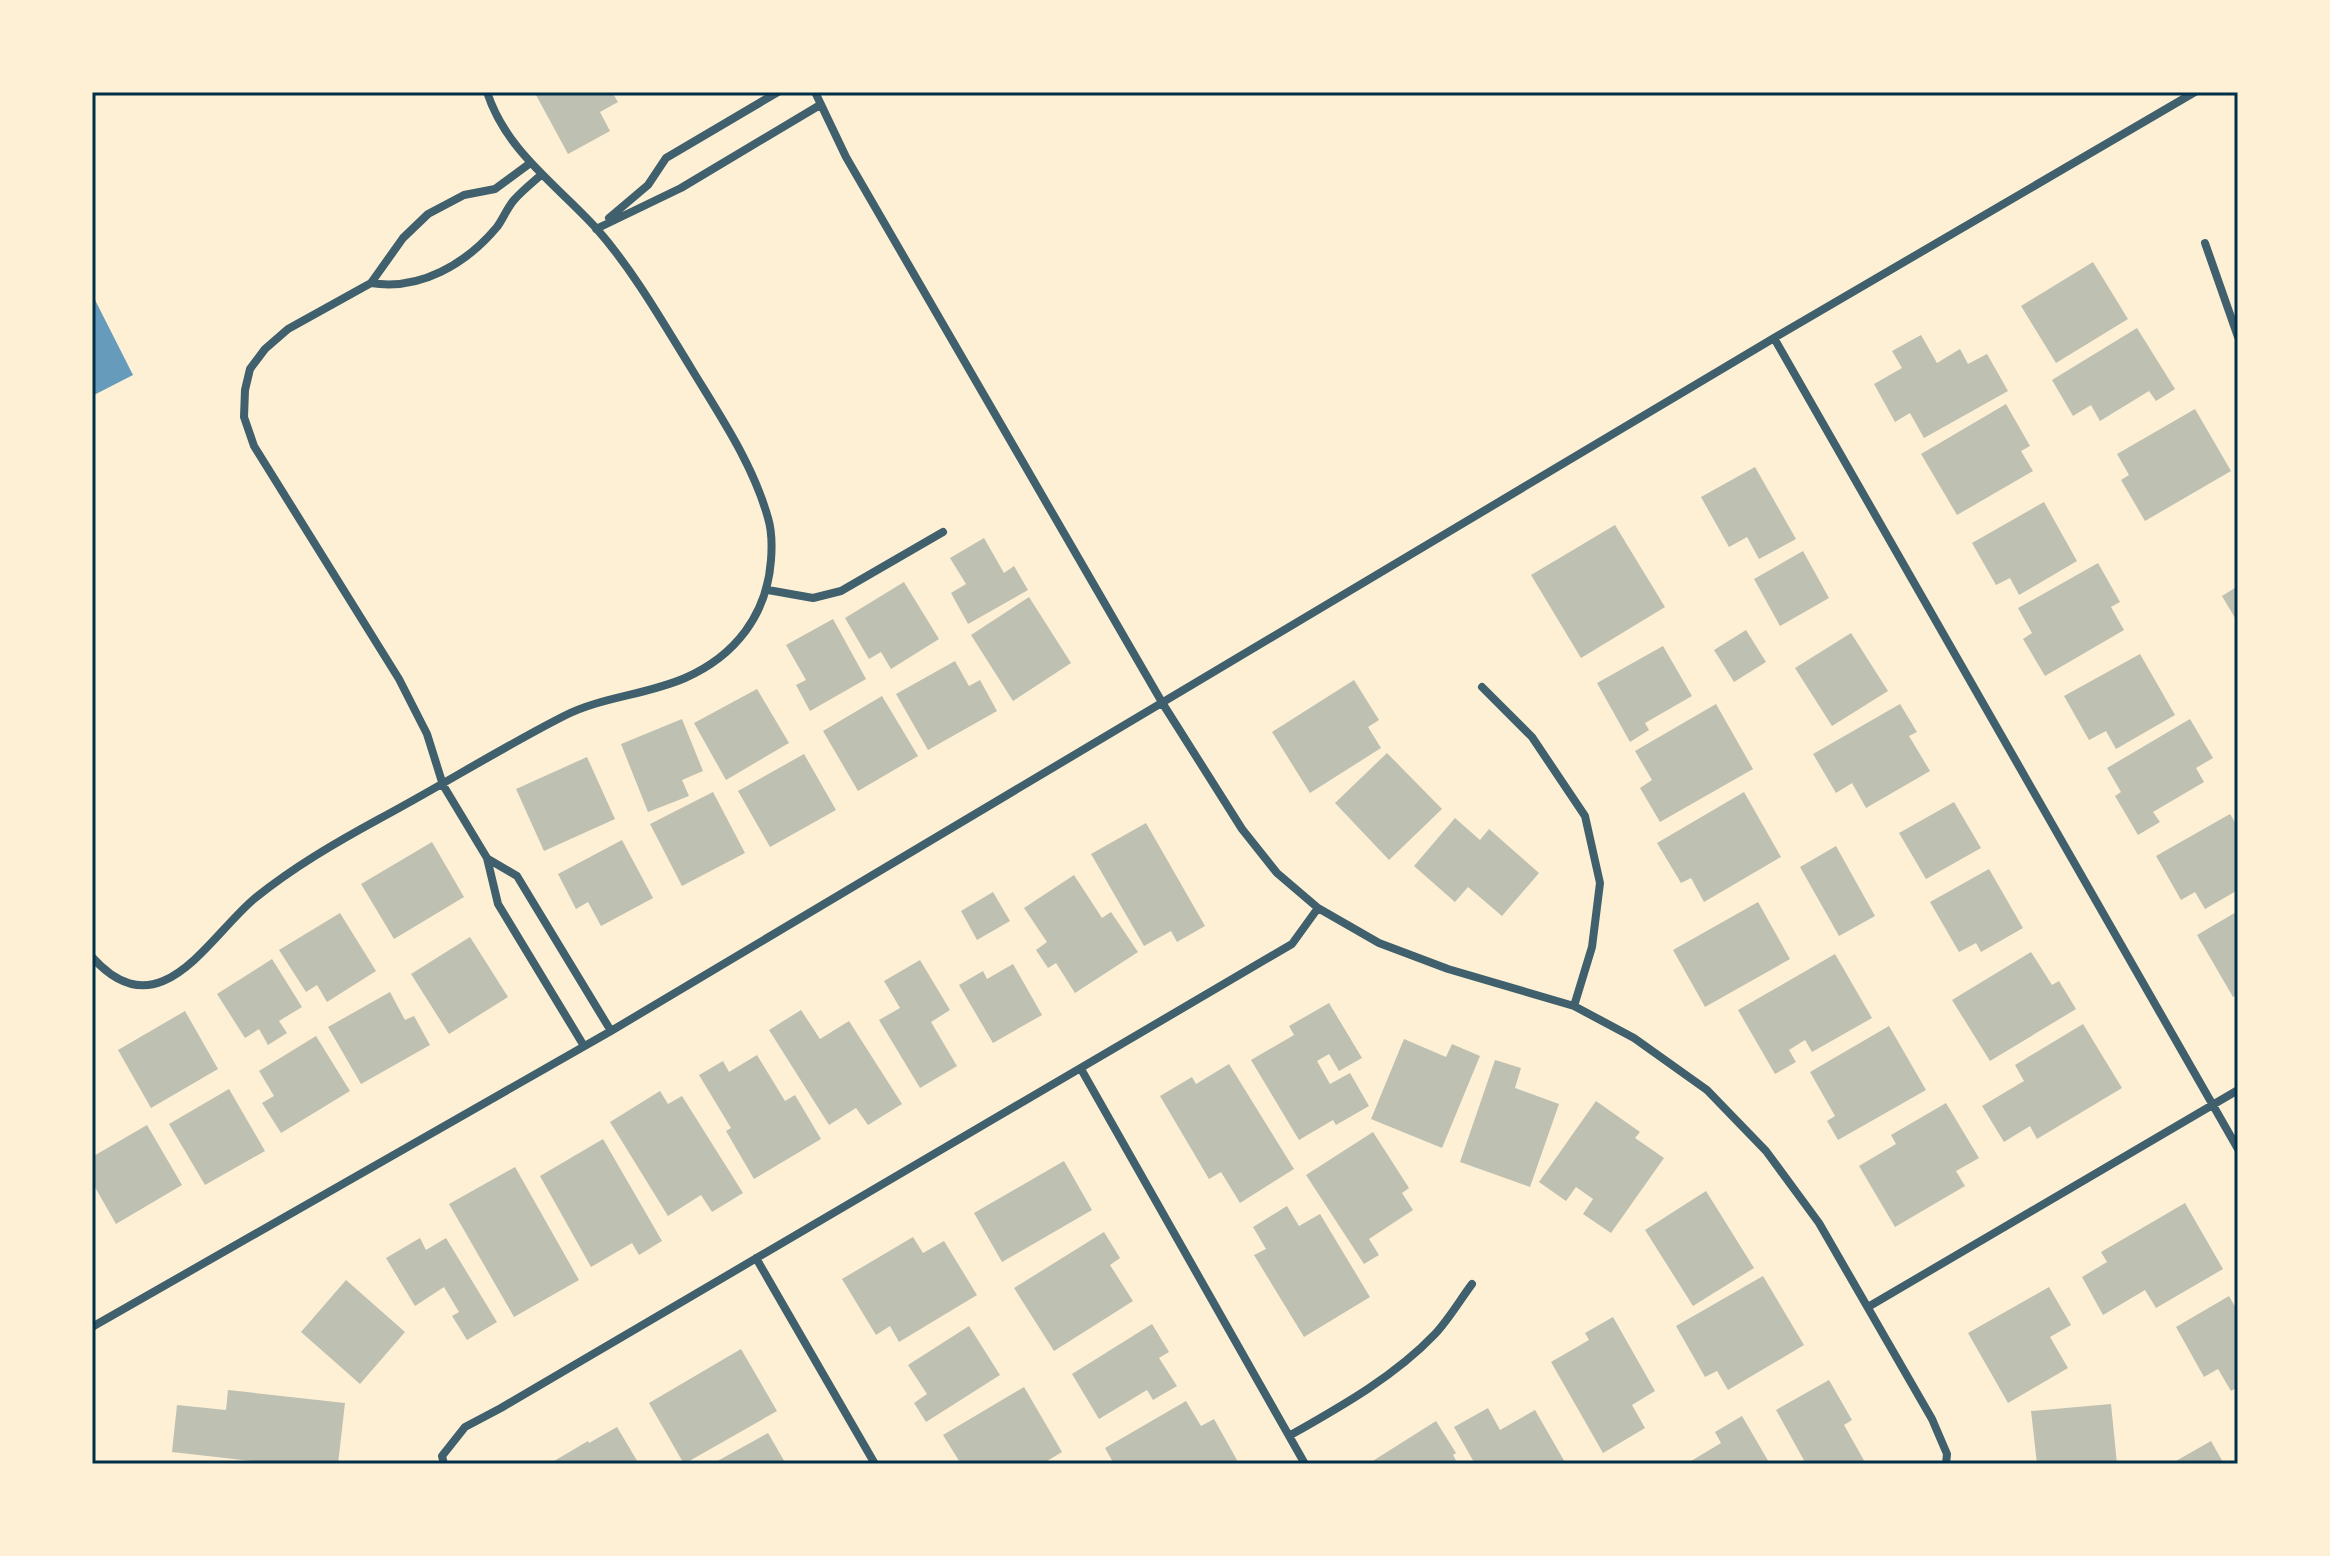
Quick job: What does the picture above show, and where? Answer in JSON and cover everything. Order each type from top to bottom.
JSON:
[{"type":"street","points":[[92,957],[120,980],[138,986],[169,980],[193,964],[251,902],[289,872],[343,838],[566,715],[685,678],[724,654],[753,624],[768,590],[772,556],[770,522],[752,472],[668,331],[596,229],[529,164],[506,132],[487,92]]},
{"type":"street","points":[[596,229],[648,185],[666,158],[778,92]]},
{"type":"street","points":[[815,92],[861,182],[1163,704],[1242,829],[1277,873],[1318,908],[1379,943],[1434,964],[1574,1006],[1634,1038],[1707,1090],[1757,1141],[1819,1223],[1932,1419],[1947,1454],[1946,1464]]},
{"type":"street","points":[[92,1327],[611,1031],[1774,338],[2195,92]]},
{"type":"street","points":[[596,229],[681,188],[820,105]]},
{"type":"street","points":[[529,164],[495,189],[464,195],[428,214],[403,238],[371,283],[288,329],[265,349],[250,369],[244,417],[254,446],[399,679],[427,734],[443,785],[487,858],[498,904],[584,1046]]},
{"type":"street","points":[[371,283],[393,287],[411,284],[462,259],[497,226],[511,203],[541,175]]},
{"type":"street","points":[[2205,243],[2238,337]]},
{"type":"street","points":[[1774,338],[2238,1149]]},
{"type":"street","points":[[768,590],[813,598],[841,591],[943,532]]},
{"type":"street","points":[[1482,687],[1532,737],[1585,816],[1600,883],[1592,947],[1574,1006]]},
{"type":"street","points":[[487,858],[517,876],[611,1031]]},
{"type":"street","points":[[443,1460],[465,1427],[1292,944],[1318,908]]},
{"type":"street","points":[[1081,1069],[1305,1464]]},
{"type":"street","points":[[1868,1307],[2238,1090]]},
{"type":"street","points":[[756,1258],[875,1464]]},
{"type":"street","points":[[1289,1436],[1345,1404],[1400,1366],[1437,1333],[1472,1284]]},
{"type":"water","points":[[92,294],[133,375],[94,395],[92,392]]},
{"type":"building","points":[[542,92],[612,92],[618,102],[600,112],[610,131],[568,154],[536,95]]},
{"type":"building","points":[[2093,262],[2128,319],[2056,363],[2021,306]]},
{"type":"building","points":[[2137,328],[2175,389],[2156,401],[2149,391],[2100,421],[2091,405],[2073,416],[2052,380]]},
{"type":"building","points":[[1921,335],[1937,363],[1960,349],[1968,364],[1987,354],[2008,391],[1924,438],[1910,413],[1895,422],[1874,384],[1902,368],[1892,351]]},
{"type":"building","points":[[2006,404],[2030,446],[2021,451],[2033,471],[1957,515],[1921,454]]},
{"type":"building","points":[[2195,409],[2231,471],[2145,521],[2121,480],[2129,475],[2117,454]]},
{"type":"building","points":[[1755,467],[1796,539],[1759,559],[1747,537],[1729,547],[1701,497]]},
{"type":"building","points":[[2044,502],[2077,561],[2019,595],[2010,578],[1996,585],[1972,543]]},
{"type":"building","points":[[1615,525],[1665,607],[1581,658],[1531,575]]},
{"type":"building","points":[[984,538],[1004,573],[1014,566],[1028,590],[968,624],[951,593],[966,584],[950,558]]},
{"type":"building","points":[[1803,551],[1829,598],[1780,626],[1754,579]]},
{"type":"building","points":[[2098,563],[2120,602],[2111,607],[2124,630],[2045,676],[2023,639],[2032,633],[2018,608]]},
{"type":"building","points":[[904,582],[939,639],[891,669],[881,652],[869,659],[845,618]]},
{"type":"building","points":[[2238,586],[2238,623],[2222,596]]},
{"type":"building","points":[[1029,597],[1071,663],[1013,701],[971,635]]},
{"type":"building","points":[[833,619],[866,679],[810,711],[796,685],[806,680],[786,645]]},
{"type":"building","points":[[1746,630],[1766,662],[1734,682],[1714,650]]},
{"type":"building","points":[[1851,633],[1888,691],[1832,726],[1795,668]]},
{"type":"building","points":[[1663,646],[1692,696],[1645,723],[1649,730],[1630,742],[1597,683]]},
{"type":"building","points":[[2140,654],[2175,715],[2116,749],[2106,731],[2089,740],[2064,696]]},
{"type":"building","points":[[955,661],[969,686],[980,680],[997,711],[928,750],[896,694]]},
{"type":"building","points":[[1354,680],[1379,720],[1368,727],[1381,748],[1310,793],[1272,732]]},
{"type":"building","points":[[757,689],[789,743],[726,780],[694,723]]},
{"type":"building","points":[[882,696],[918,756],[858,791],[823,731]]},
{"type":"building","points":[[1716,704],[1753,769],[1660,822],[1640,788],[1652,780],[1635,751]]},
{"type":"building","points":[[1900,704],[1917,732],[1909,736],[1930,771],[1866,808],[1852,783],[1836,793],[1813,754]]},
{"type":"building","points":[[682,719],[703,771],[682,780],[689,796],[648,812],[621,744]]},
{"type":"building","points":[[2190,719],[2213,758],[2196,768],[2204,782],[2153,812],[2160,822],[2138,835],[2115,796],[2121,792],[2107,768]]},
{"type":"building","points":[[1387,753],[1442,809],[1389,860],[1335,803]]},
{"type":"building","points":[[804,754],[836,810],[770,847],[738,791]]},
{"type":"building","points":[[587,757],[615,819],[544,851],[516,789]]},
{"type":"building","points":[[713,792],[745,853],[682,886],[650,824]]},
{"type":"building","points":[[1744,792],[1781,857],[1704,902],[1691,878],[1681,883],[1657,843]]},
{"type":"building","points":[[1954,802],[1981,848],[1926,879],[1899,833]]},
{"type":"building","points":[[2230,814],[2238,827],[2238,890],[2205,909],[2195,892],[2181,900],[2156,856]]},
{"type":"building","points":[[1455,818],[1480,840],[1489,829],[1539,873],[1502,916],[1468,887],[1455,902],[1414,866]]},
{"type":"building","points":[[1146,823],[1205,926],[1177,942],[1171,931],[1144,946],[1091,854]]},
{"type":"building","points":[[622,840],[653,898],[601,926],[588,902],[576,909],[558,874]]},
{"type":"building","points":[[432,842],[464,897],[394,939],[361,884]]},
{"type":"building","points":[[1836,846],[1875,916],[1839,936],[1800,867]]},
{"type":"building","points":[[1989,869],[2023,928],[1981,952],[1976,943],[1959,952],[1930,902]]},
{"type":"building","points":[[1074,875],[1102,918],[1111,912],[1138,952],[1075,993],[1056,963],[1048,968],[1036,950],[1047,942],[1024,908]]},
{"type":"building","points":[[993,892],[1010,921],[977,940],[961,911]]},
{"type":"building","points":[[1758,902],[1790,959],[1705,1007],[1673,950]]},
{"type":"building","points":[[2238,911],[2238,994],[2233,997],[2197,935]]},
{"type":"building","points":[[340,913],[376,971],[327,1002],[317,985],[306,992],[279,950]]},
{"type":"building","points":[[470,937],[508,997],[449,1034],[411,974]]},
{"type":"building","points":[[2031,952],[2052,985],[2059,981],[2076,1009],[1990,1061],[1952,1000]]},
{"type":"building","points":[[1835,954],[1872,1018],[1812,1052],[1805,1040],[1789,1050],[1796,1062],[1775,1074],[1738,1010]]},
{"type":"building","points":[[272,959],[302,1007],[279,1021],[287,1033],[268,1045],[259,1029],[245,1038],[217,994]]},
{"type":"building","points":[[920,960],[950,1010],[931,1022],[957,1066],[920,1088],[879,1020],[900,1008],[884,981]]},
{"type":"building","points":[[1013,964],[1042,1015],[993,1043],[959,985],[983,971],[987,979]]},
{"type":"building","points":[[390,992],[405,1020],[414,1016],[430,1045],[361,1084],[328,1027]]},
{"type":"building","points":[[1329,1003],[1362,1058],[1339,1071],[1329,1054],[1317,1061],[1330,1084],[1350,1073],[1369,1106],[1336,1125],[1333,1120],[1299,1140],[1251,1060],[1294,1035],[1289,1026]]},
{"type":"building","points":[[801,1010],[820,1039],[849,1021],[902,1104],[868,1125],[856,1108],[829,1125],[769,1030]]},
{"type":"building","points":[[185,1011],[218,1069],[151,1108],[118,1050]]},
{"type":"building","points":[[2083,1024],[2122,1088],[2037,1139],[2030,1126],[2004,1142],[1982,1106],[2024,1081],[2015,1065]]},
{"type":"building","points":[[1889,1026],[1926,1090],[1838,1140],[1827,1121],[1835,1116],[1810,1072]]},
{"type":"building","points":[[316,1036],[350,1091],[281,1133],[262,1103],[274,1096],[259,1071]]},
{"type":"building","points":[[1404,1039],[1446,1057],[1452,1044],[1480,1056],[1442,1148],[1371,1119]]},
{"type":"building","points":[[757,1055],[785,1101],[795,1095],[821,1139],[754,1179],[726,1131],[731,1128],[699,1075],[723,1061],[729,1072]]},
{"type":"building","points":[[1495,1060],[1521,1068],[1515,1088],[1559,1104],[1530,1187],[1460,1162]]},
{"type":"building","points":[[1229,1064],[1294,1169],[1240,1203],[1221,1172],[1209,1179],[1160,1096],[1192,1077],[1196,1084]]},
{"type":"building","points":[[229,1089],[265,1151],[205,1185],[169,1124]]},
{"type":"building","points":[[660,1091],[668,1104],[682,1096],[743,1193],[712,1212],[701,1195],[668,1216],[610,1122]]},
{"type":"building","points":[[1596,1101],[1640,1132],[1635,1138],[1664,1158],[1611,1233],[1583,1214],[1593,1199],[1576,1187],[1566,1201],[1539,1182]]},
{"type":"building","points":[[1946,1103],[1979,1158],[1956,1171],[1965,1186],[1895,1227],[1859,1166],[1896,1144],[1891,1135]]},
{"type":"building","points":[[147,1125],[182,1185],[116,1224],[92,1182],[92,1157]]},
{"type":"building","points":[[1373,1132],[1409,1188],[1402,1193],[1413,1210],[1369,1239],[1379,1255],[1364,1264],[1306,1175]]},
{"type":"building","points":[[603,1139],[662,1241],[639,1255],[632,1243],[591,1267],[540,1176]]},
{"type":"building","points":[[1064,1161],[1092,1210],[1002,1262],[974,1213]]},
{"type":"building","points":[[515,1167],[579,1280],[514,1317],[449,1204]]},
{"type":"building","points":[[1706,1191],[1754,1268],[1693,1306],[1645,1230]]},
{"type":"building","points":[[2185,1203],[2223,1269],[2156,1308],[2145,1290],[2103,1315],[2082,1277],[2107,1262],[2101,1252]]},
{"type":"building","points":[[1287,1206],[1299,1226],[1320,1214],[1370,1297],[1304,1337],[1254,1255],[1266,1249],[1253,1227]]},
{"type":"building","points":[[1104,1232],[1120,1258],[1110,1265],[1133,1301],[1054,1351],[1014,1288]]},
{"type":"building","points":[[913,1237],[923,1253],[944,1241],[977,1295],[899,1342],[890,1326],[876,1335],[842,1279]]},
{"type":"building","points":[[420,1238],[426,1250],[446,1238],[497,1322],[467,1340],[452,1316],[459,1312],[444,1287],[415,1306],[386,1258]]},
{"type":"building","points":[[1763,1276],[1804,1345],[1728,1390],[1717,1371],[1705,1377],[1676,1326]]},
{"type":"building","points":[[346,1280],[405,1332],[360,1384],[301,1332]]},
{"type":"building","points":[[2049,1287],[2071,1325],[2050,1337],[2068,1368],[2008,1403],[1968,1333]]},
{"type":"building","points":[[2229,1296],[2238,1312],[2238,1387],[2231,1391],[2218,1369],[2204,1377],[2176,1327]]},
{"type":"building","points":[[1613,1317],[1655,1391],[1632,1405],[1645,1428],[1603,1453],[1551,1362],[1589,1340],[1585,1333]]},
{"type":"building","points":[[1152,1324],[1169,1352],[1159,1358],[1177,1386],[1153,1400],[1147,1390],[1099,1419],[1072,1374]]},
{"type":"building","points":[[969,1326],[1000,1375],[926,1422],[914,1403],[927,1394],[908,1365]]},
{"type":"building","points":[[741,1349],[777,1411],[684,1464],[649,1403]]},
{"type":"building","points":[[1829,1380],[1852,1420],[1844,1425],[1866,1464],[1806,1464],[1776,1410]]},
{"type":"building","points":[[1024,1387],[1062,1452],[1042,1464],[961,1464],[943,1435]]},
{"type":"building","points":[[228,1390],[345,1403],[338,1464],[278,1464],[172,1452],[177,1405],[226,1410]]},
{"type":"building","points":[[1186,1401],[1201,1426],[1214,1419],[1237,1460],[1229,1464],[1114,1464],[1105,1448]]},
{"type":"building","points":[[2111,1404],[2117,1464],[2037,1464],[2031,1411]]},
{"type":"building","points":[[1488,1408],[1500,1430],[1535,1410],[1566,1464],[1475,1464],[1454,1427]]},
{"type":"building","points":[[1742,1416],[1770,1464],[1693,1464],[1691,1461],[1721,1443],[1715,1432]]},
{"type":"building","points":[[1436,1421],[1456,1453],[1453,1455],[1458,1464],[1368,1464]]},
{"type":"building","points":[[617,1427],[639,1464],[549,1464],[588,1441]]},
{"type":"building","points":[[768,1433],[786,1464],[712,1464]]},
{"type":"building","points":[[2211,1441],[2224,1464],[2178,1464],[2176,1461]]}]
